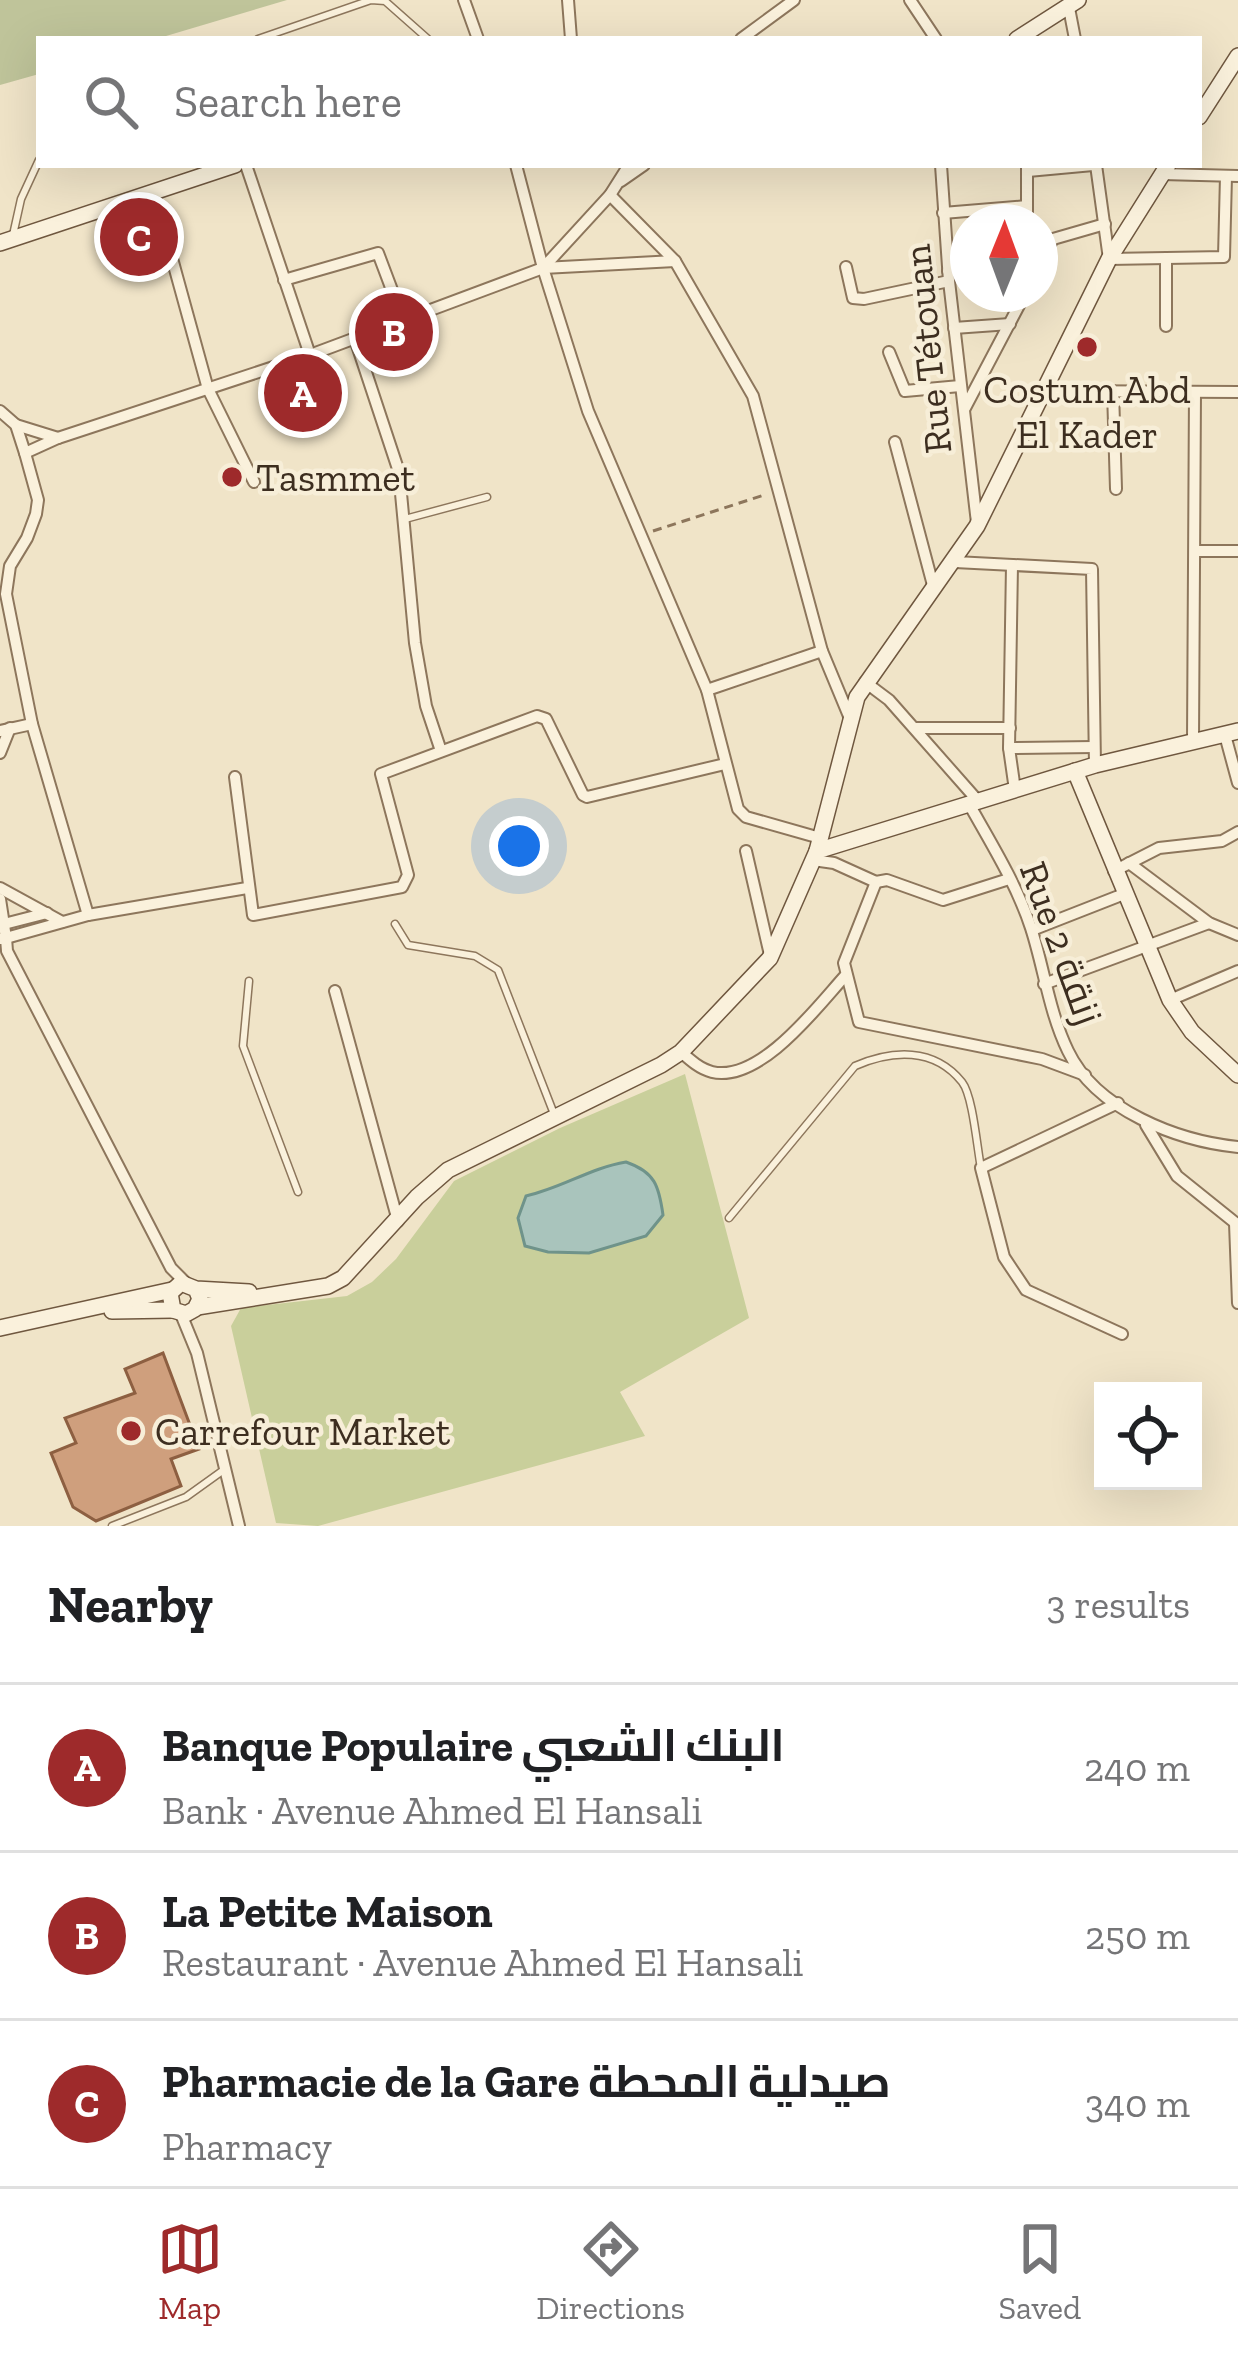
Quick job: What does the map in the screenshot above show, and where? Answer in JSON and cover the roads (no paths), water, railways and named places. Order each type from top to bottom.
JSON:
[{"type":"street","points":[[464,0],[477,36]]},
{"type":"street","points":[[745,36],[794,0]]},
{"type":"street","points":[[910,0],[934,36]]},
{"type":"street","points":[[571,4],[571,36]]},
{"type":"street","points":[[1022,36],[1074,4],[1075,36]]},
{"type":"street","points":[[1202,113],[1230,83],[1238,56]]},
{"type":"street","points":[[6,241],[226,168]]},
{"type":"street","points":[[247,168],[310,356]]},
{"type":"street","points":[[517,168],[588,411],[707,690],[741,814],[818,846],[834,862],[876,882],[887,880],[944,901],[1009,879]]},
{"type":"street","points":[[543,268],[610,196],[626,168]]},
{"type":"street","points":[[618,182],[639,168]]},
{"type":"street","name":"Rue Tétouan","points":[[941,168],[977,526]]},
{"type":"street","points":[[1028,168],[1028,204]]},
{"type":"street","points":[[1095,168],[1109,259]]},
{"type":"street","points":[[85,1311],[187,1310],[318,1289],[343,1278],[448,1170],[681,1052],[770,958],[818,846],[849,716],[865,682],[956,562],[1109,259],[1165,170],[1232,176],[1224,256]]},
{"type":"street","points":[[154,193],[208,389],[254,482]]},
{"type":"street","points":[[610,196],[675,261],[753,396],[822,651],[849,716]]},
{"type":"street","points":[[943,213],[950,212]]},
{"type":"street","points":[[1058,238],[1105,224]]},
{"type":"street","points":[[284,280],[378,254],[404,322]]},
{"type":"street","points":[[1109,259],[1224,256],[1238,266]]},
{"type":"street","points":[[1166,259],[1166,326]]},
{"type":"street","points":[[25,453],[310,356],[543,268],[675,261]]},
{"type":"street","points":[[846,267],[854,298],[864,299],[949,276]]},
{"type":"street","points":[[963,411],[1016,312]]},
{"type":"street","points":[[954,328],[1010,324]]},
{"type":"street","points":[[355,339],[399,472],[415,644],[426,706],[441,751]]},
{"type":"street","points":[[889,352],[905,392],[960,386]]},
{"type":"street","points":[[1044,391],[1238,392]]},
{"type":"street","points":[[1113,391],[1116,489]]},
{"type":"street","points":[[1193,740],[1196,392]]},
{"type":"street","points":[[0,411],[16,425],[58,438]]},
{"type":"street","points":[[16,425],[38,500],[28,538],[10,566],[6,595],[32,724],[88,915]]},
{"type":"street","points":[[895,442],[934,589]]},
{"type":"street","points":[[1196,551],[1238,551]]},
{"type":"street","points":[[956,562],[1092,569],[1096,765]]},
{"type":"street","points":[[1012,565],[1010,748],[1016,790]]},
{"type":"street","points":[[707,690],[822,651]]},
{"type":"street","name":"Rue 2 زنقة","points":[[865,682],[890,700],[974,802],[1032,930],[1044,984],[1068,1052],[1084,1075],[1145,1125],[1205,1144],[1238,1147]]},
{"type":"street","points":[[235,777],[253,915],[402,886],[408,875],[381,774],[542,716],[583,795],[725,764]]},
{"type":"street","points":[[1,749],[5,730],[32,724]]},
{"type":"street","points":[[915,728],[1010,728]]},
{"type":"street","points":[[818,846],[856,839],[1096,765],[1232,733],[1238,783]]},
{"type":"street","points":[[1010,748],[1094,747]]},
{"type":"street","points":[[1076,771],[1121,867],[1124,894],[1170,1000],[1192,1032],[1238,1076]]},
{"type":"street","points":[[1121,867],[1169,845],[1222,841],[1238,832]]},
{"type":"street","points":[[746,851],[770,958]]},
{"type":"street","points":[[1121,867],[1209,923],[1238,935]]},
{"type":"street","points":[[876,882],[846,956],[844,976],[859,1022],[1042,1059],[1084,1075]]},
{"type":"street","points":[[0,888],[62,922]]},
{"type":"street","points":[[3,934],[247,888]]},
{"type":"street","points":[[1032,930],[1124,894]]},
{"type":"street","points":[[0,899],[7,951],[182,1287],[239,1526]]},
{"type":"street","points":[[3,934],[47,913]]},
{"type":"street","points":[[1044,984],[1209,923]]},
{"type":"street","points":[[1170,1000],[1238,971]]},
{"type":"street","points":[[681,1052],[699,1066],[723,1073],[766,1057],[785,1044],[844,976]]},
{"type":"street","points":[[334,992],[398,1221]]},
{"type":"street","points":[[1118,1103],[982,1168],[1004,1256],[1026,1290],[1122,1334]]},
{"type":"street","points":[[1145,1125],[1177,1176],[1237,1224],[1238,1303]]},
{"type":"street","points":[[182,1287],[169,1302],[187,1310]]},
{"type":"street","points":[[0,1328],[182,1287],[276,1295]]},
{"type":"lane","points":[[267,36],[371,0],[385,1],[425,36]]},
{"type":"lane","points":[[6,241],[36,166]]},
{"type":"lane","points":[[402,520],[487,497]]},
{"type":"lane","points":[[395,924],[408,945],[475,956],[498,970],[555,1118]]},
{"type":"lane","points":[[249,981],[243,1046],[298,1192]]},
{"type":"lane","points":[[729,1218],[855,1066],[882,1054],[910,1052],[938,1063],[964,1084],[982,1168]]},
{"type":"lane","points":[[112,1526],[186,1497],[225,1469]]},
{"type":"water","points":[[626,1162],[654,1181],[660,1196],[663,1215],[646,1236],[589,1253],[525,1246],[518,1218],[526,1196]]},
{"type":"place","name":"Pharmacie de la Gare صيدلية المحطة","points":[[139,237]]},
{"type":"place","name":"La Petite Maison","points":[[394,332]]},
{"type":"place","name":"Costum Abd El Kader","points":[[1087,347]]},
{"type":"place","name":"Banque Populaire البنك الشعبي","points":[[303,393]]},
{"type":"place","name":"Tasmmet","points":[[232,477]]},
{"type":"place","name":"Carrefour Market","points":[[131,1431]]}]
